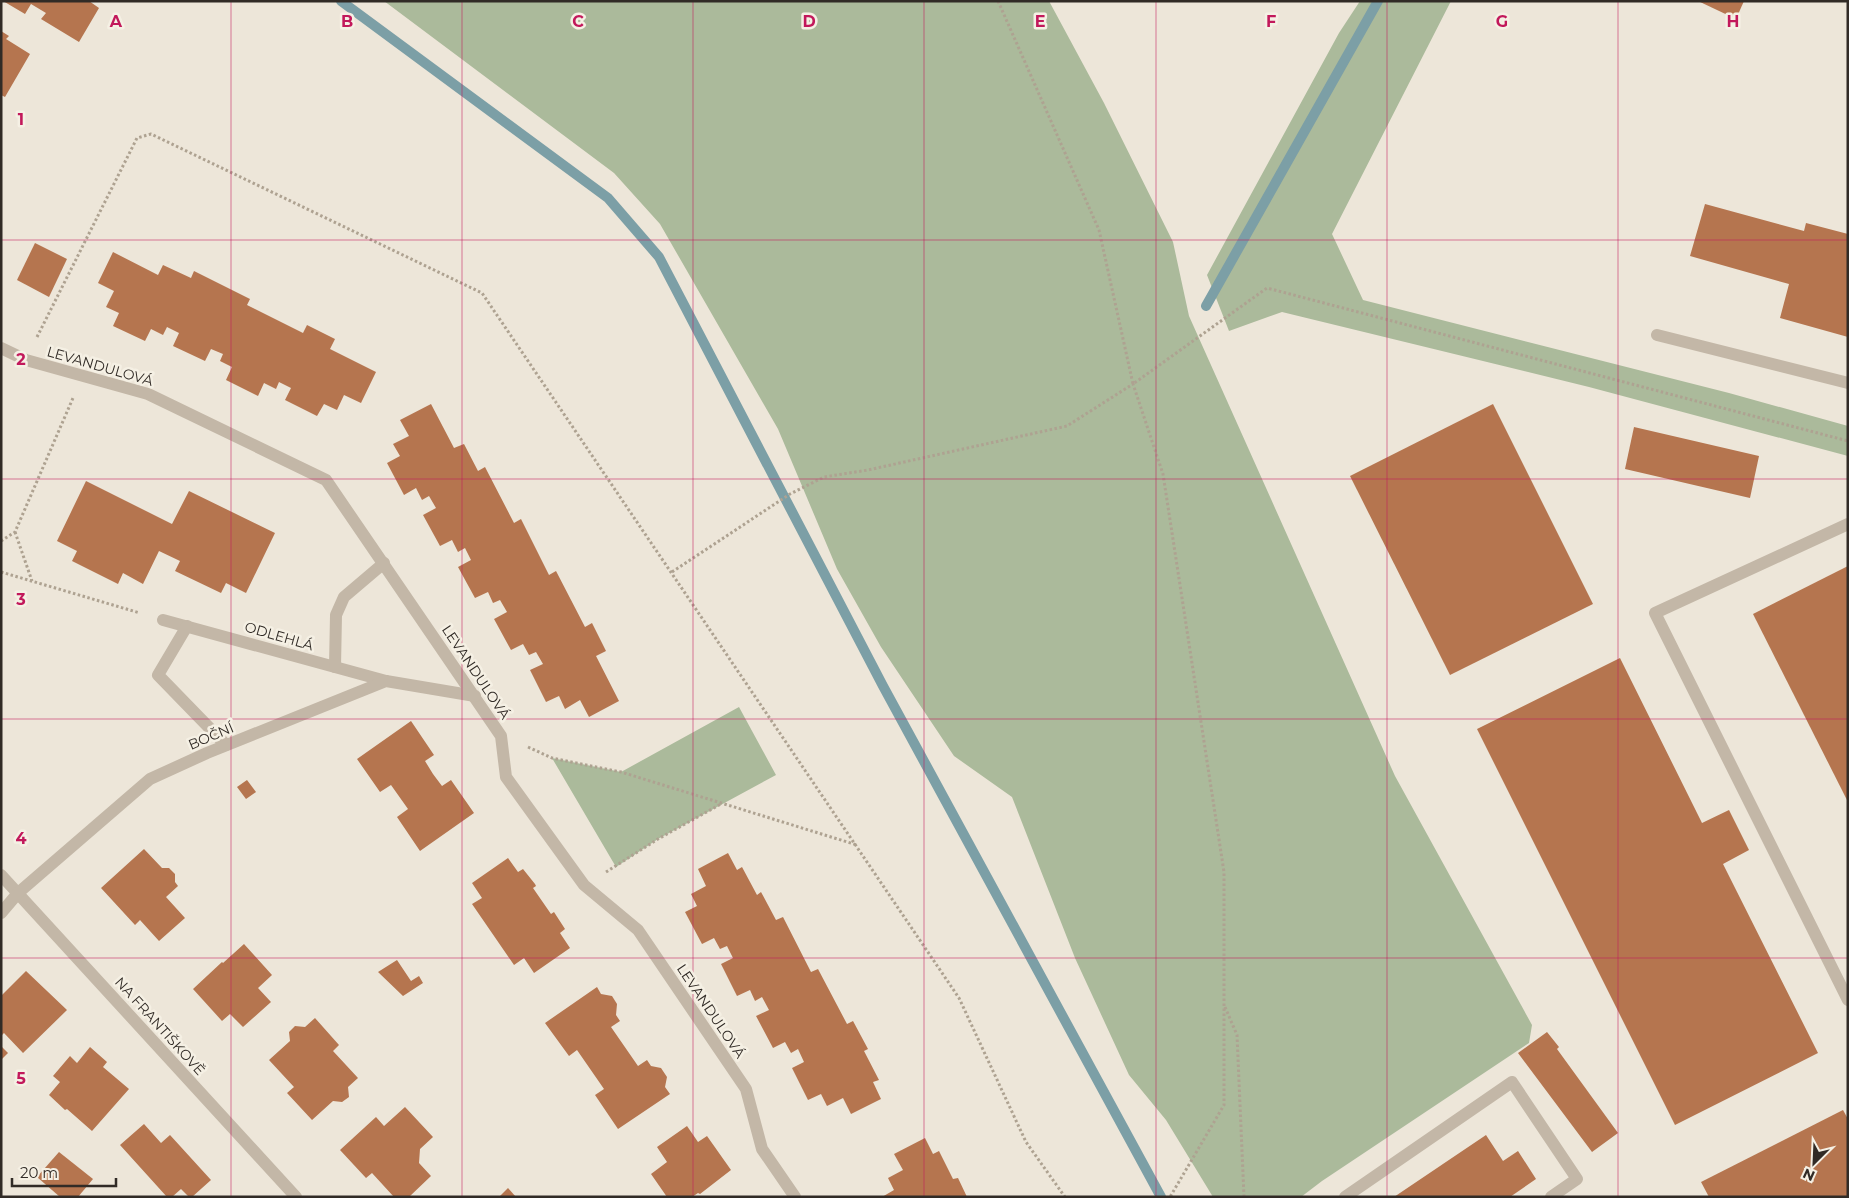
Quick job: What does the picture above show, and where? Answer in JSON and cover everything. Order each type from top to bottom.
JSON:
[{"type":"street","points":[[1657,335],[1848,383]]},
{"type":"street","name":"LEVANDULOVÁ","points":[[1,348],[26,360],[148,394],[326,480],[501,736],[506,777],[584,885],[638,930],[746,1089],[762,1149],[795,1197]]},
{"type":"street","points":[[1848,524],[1655,614],[1848,1000]]},
{"type":"street","points":[[335,667],[336,615],[344,597],[384,563]]},
{"type":"street","name":"ODLEHLÁ","points":[[163,620],[386,681]]},
{"type":"street","points":[[187,626],[158,674],[226,745]]},
{"type":"street","points":[[386,681],[475,696]]},
{"type":"street","name":"BOČNÍ","points":[[1,912],[18,893],[150,779],[226,745],[386,681]]},
{"type":"street","name":"NA FRANTIŠKOVĚ","points":[[1,875],[296,1197]]},
{"type":"street","points":[[1344,1197],[1512,1082],[1578,1179],[1551,1197]]},
{"type":"path","points":[[998,1],[1099,230],[1133,384],[1163,474],[1224,872],[1224,1105],[1170,1197]]},
{"type":"path","points":[[26,360],[137,138],[151,134],[482,292],[959,998],[1026,1142],[1065,1197]]},
{"type":"path","points":[[672,572],[764,510],[824,477],[868,470],[1067,426],[1133,384],[1267,288],[1848,441]]},
{"type":"path","points":[[1,541],[15,532],[83,376]]},
{"type":"path","points":[[15,532],[33,581]]},
{"type":"path","points":[[1,572],[163,620]]},
{"type":"path","points":[[501,736],[552,758],[621,772],[857,845]]},
{"type":"path","points":[[584,885],[616,867],[658,839],[722,804]]},
{"type":"path","points":[[1224,1004],[1237,1035],[1244,1197]]},
{"type":"green space","points":[[384,1],[1049,1],[1104,103],[1173,242],[1189,316],[1395,776],[1532,1025],[1529,1043],[1322,1181],[1301,1197],[1213,1197],[1166,1120],[1129,1075],[1075,958],[1012,797],[954,756],[881,647],[837,569],[778,429],[660,224],[614,173]]},
{"type":"green space","points":[[1360,1],[1451,1],[1332,234],[1363,300],[1729,393],[1848,426],[1848,456],[1589,387],[1282,312],[1229,331],[1207,275],[1339,33]]},
{"type":"green space","points":[[739,707],[776,775],[658,839],[616,867],[552,758],[621,772]]},
{"type":"building","points":[[3,1],[89,1],[99,8],[79,42],[41,19],[46,13],[31,4],[25,14]]},
{"type":"building","points":[[1698,1],[1744,1],[1736,19]]},
{"type":"building","points":[[1,31],[9,36],[6,39],[30,54],[5,97],[1,95]]},
{"type":"building","points":[[1705,204],[1804,231],[1806,223],[1848,234],[1848,337],[1780,318],[1789,284],[1690,256]]},
{"type":"building","points":[[35,243],[67,259],[49,297],[17,280]]},
{"type":"building","points":[[113,252],[158,275],[163,265],[191,278],[194,271],[250,299],[247,305],[303,333],[307,325],[335,339],[330,349],[376,372],[361,403],[344,395],[337,410],[324,404],[317,416],[285,400],[291,388],[279,382],[276,389],[264,383],[258,396],[226,380],[232,367],[220,361],[223,354],[211,349],[205,361],[173,346],[179,333],[167,327],[163,335],[151,329],[145,341],[113,326],[119,313],[106,307],[114,291],[98,283]]},
{"type":"building","points":[[431,404],[454,448],[464,444],[478,471],[485,467],[514,523],[521,519],[549,575],[556,571],[585,627],[592,623],[606,651],[596,656],[619,701],[589,717],[580,700],[565,709],[559,696],[546,702],[530,670],[543,664],[536,652],[529,655],[523,644],[511,650],[494,619],[507,612],[500,600],[493,603],[488,592],[475,598],[458,567],[471,560],[465,548],[458,552],[452,540],[440,546],[423,515],[436,508],[429,496],[422,500],[416,488],[404,495],[387,463],[400,456],[393,444],[409,436],[400,420]]},
{"type":"building","points":[[1493,404],[1593,604],[1450,675],[1350,476]]},
{"type":"building","points":[[1634,427],[1759,456],[1750,498],[1625,469]]},
{"type":"building","points":[[86,481],[172,524],[189,491],[275,533],[246,593],[226,583],[221,593],[175,571],[180,561],[159,551],[143,584],[123,573],[118,584],[72,561],[77,551],[57,541]]},
{"type":"building","points":[[1848,566],[1848,802],[1753,614]]},
{"type":"building","points":[[1620,658],[1702,823],[1729,810],[1749,850],[1723,864],[1818,1053],[1675,1125],[1477,729]]},
{"type":"building","points":[[411,721],[434,755],[425,761],[433,774],[442,786],[451,780],[474,813],[420,851],[397,817],[408,809],[391,785],[380,792],[357,759]]},
{"type":"building","points":[[247,780],[256,792],[246,799],[237,787]]},
{"type":"building","points":[[144,849],[162,868],[169,868],[175,874],[175,882],[178,886],[166,897],[185,918],[159,941],[140,920],[135,925],[101,888]]},
{"type":"building","points":[[728,853],[737,870],[742,867],[757,895],[761,892],[776,920],[783,917],[811,972],[818,969],[847,1024],[853,1021],[868,1049],[864,1051],[879,1080],[873,1082],[881,1099],[851,1114],[843,1098],[827,1106],[821,1094],[808,1100],[792,1068],[804,1062],[798,1049],[791,1053],[785,1042],[773,1048],[756,1016],[769,1010],[762,997],[755,1001],[750,990],[737,996],[721,964],[733,958],[727,946],[720,949],[714,938],[702,944],[685,912],[697,906],[691,894],[706,886],[698,869]]},
{"type":"building","points":[[508,858],[518,872],[523,869],[535,884],[536,886],[533,888],[551,914],[554,912],[565,929],[560,933],[570,948],[534,973],[524,958],[514,965],[472,904],[482,898],[472,883]]},
{"type":"building","points":[[244,944],[272,975],[258,988],[271,1002],[243,1027],[230,1014],[222,1021],[193,989]]},
{"type":"building","points":[[397,960],[411,981],[419,976],[423,983],[403,996],[378,972]]},
{"type":"building","points":[[26,971],[67,1010],[23,1053],[4,1033],[1,1036],[1,996]]},
{"type":"building","points":[[597,987],[601,994],[612,996],[617,1004],[616,1015],[620,1021],[611,1027],[638,1066],[647,1060],[651,1066],[661,1068],[667,1077],[665,1087],[670,1094],[618,1129],[595,1095],[604,1089],[577,1050],[569,1056],[545,1023]]},
{"type":"building","points":[[315,1018],[339,1045],[333,1051],[358,1078],[348,1087],[349,1097],[342,1102],[333,1101],[312,1120],[287,1093],[294,1087],[269,1060],[290,1041],[289,1032],[295,1026],[305,1027]]},
{"type":"building","points":[[1547,1032],[1559,1047],[1557,1049],[1618,1133],[1592,1152],[1518,1053]]},
{"type":"building","points":[[1,1046],[8,1053],[1,1060]]},
{"type":"building","points":[[90,1047],[107,1062],[103,1067],[129,1089],[92,1131],[49,1095],[60,1082],[53,1076],[70,1056],[77,1063]]},
{"type":"building","points":[[405,1107],[433,1137],[420,1149],[419,1163],[431,1176],[409,1197],[394,1197],[372,1173],[366,1178],[340,1150],[376,1117],[384,1126]]},
{"type":"building","points":[[1843,1110],[1848,1119],[1848,1197],[1709,1197],[1701,1182]]},
{"type":"building","points":[[144,1124],[161,1143],[170,1135],[211,1180],[192,1197],[189,1197],[181,1189],[172,1197],[167,1197],[120,1145]]},
{"type":"building","points":[[687,1126],[698,1142],[707,1136],[731,1170],[700,1194],[698,1193],[692,1197],[667,1197],[651,1174],[667,1162],[657,1147]]},
{"type":"building","points":[[1486,1135],[1503,1161],[1518,1151],[1536,1179],[1510,1197],[1394,1197]]},
{"type":"building","points":[[925,1138],[933,1154],[939,1151],[953,1179],[958,1178],[967,1197],[882,1197],[894,1190],[888,1178],[903,1170],[894,1154]]},
{"type":"building","points":[[59,1152],[93,1179],[78,1197],[60,1197],[37,1177]]},
{"type":"building","points":[[508,1188],[516,1197],[499,1197]]},
{"type":"waterway","points":[[341,1],[608,198],[659,257],[883,686],[1161,1197]]},
{"type":"waterway","points":[[1206,306],[1378,1]]}]
